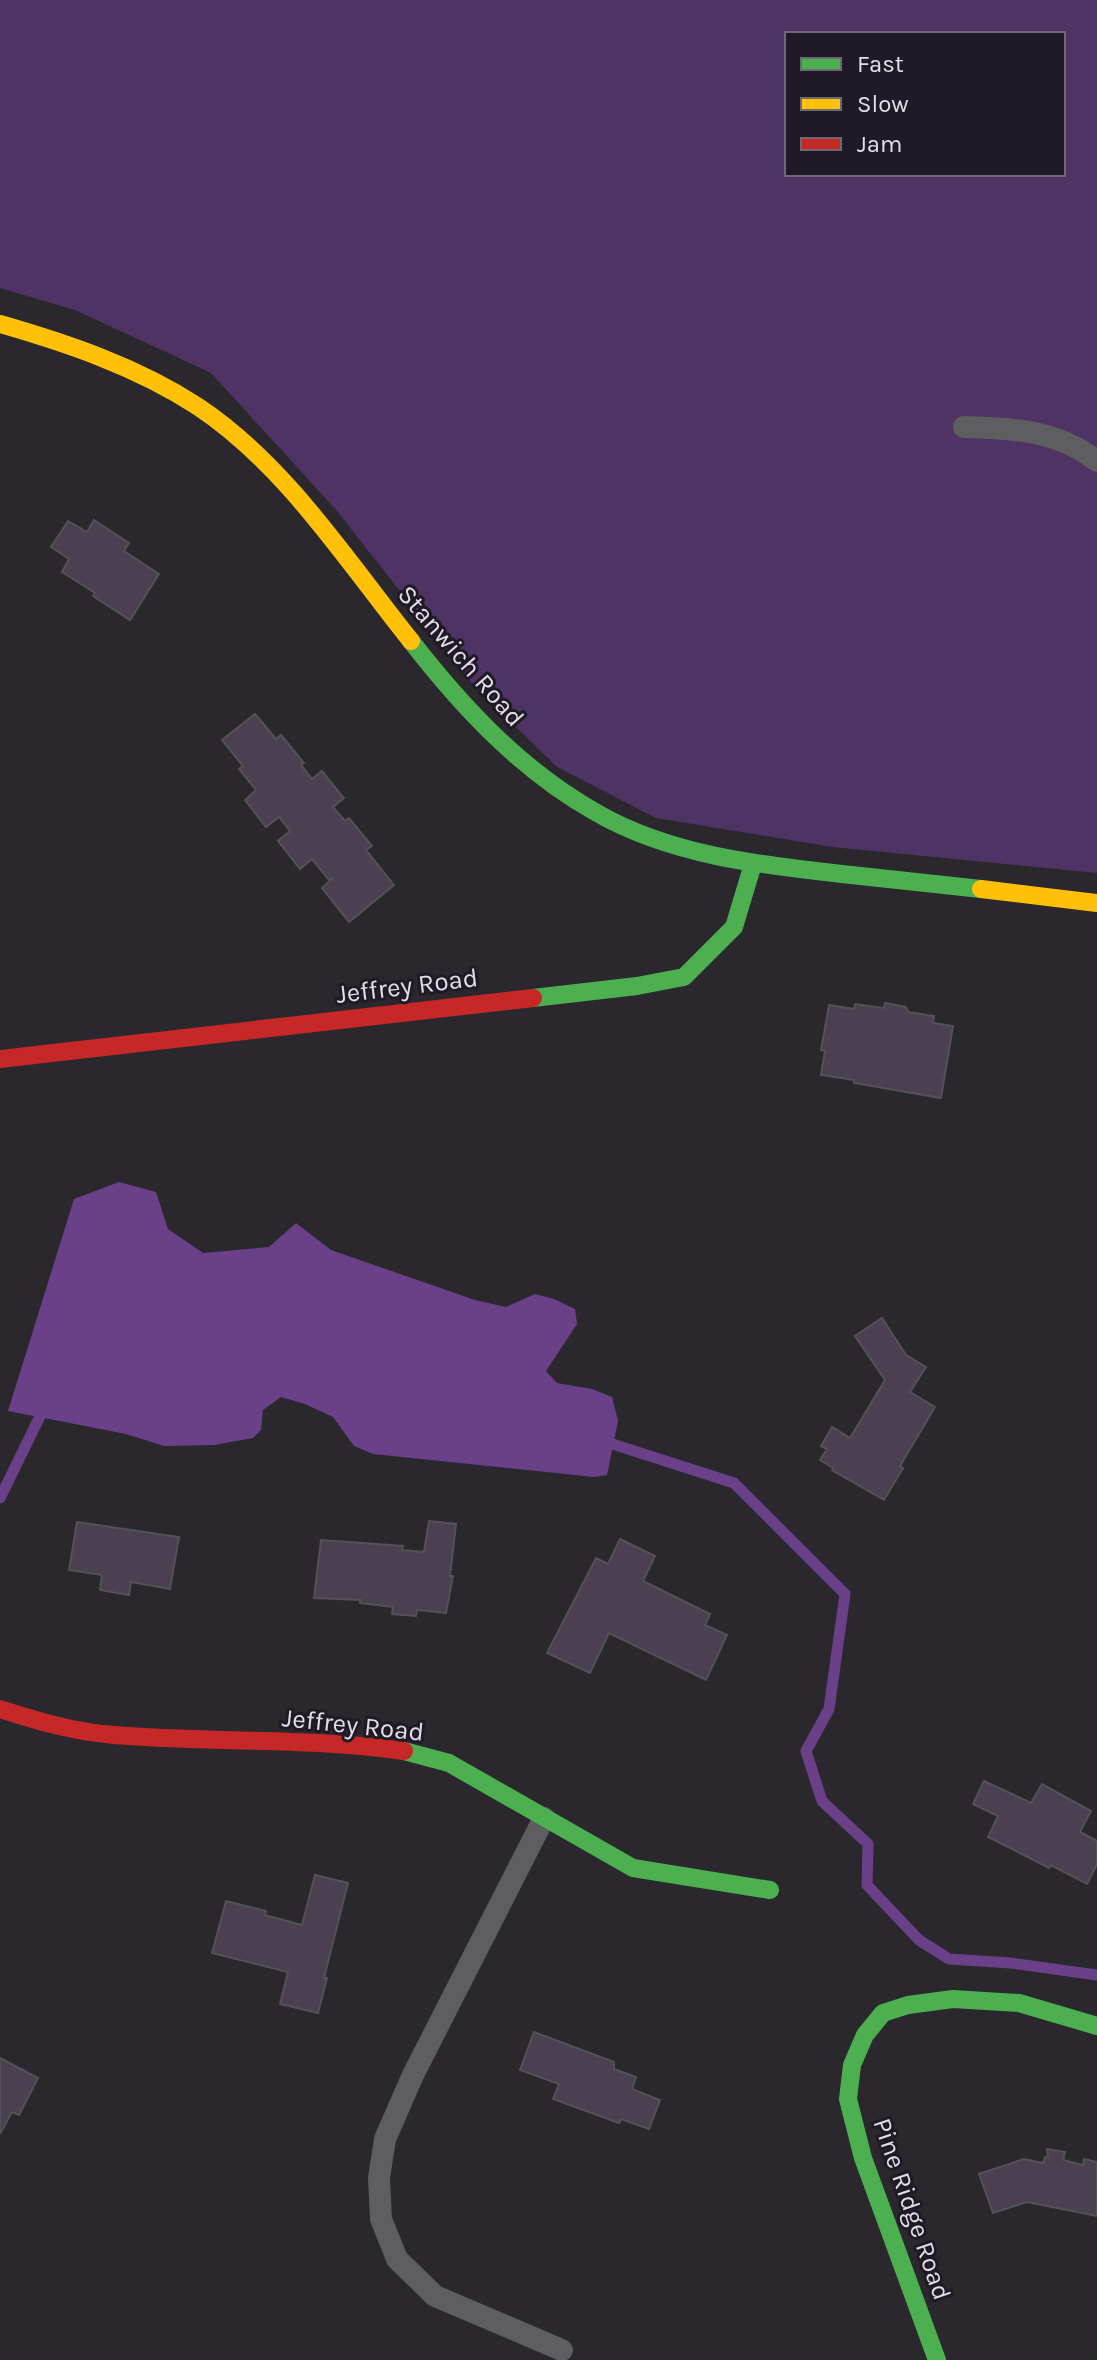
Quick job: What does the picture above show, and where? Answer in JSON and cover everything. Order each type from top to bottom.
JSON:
[{"type":"street","name":"Stanwich Road","points":[[0,324],[128,369],[178,394],[223,425],[258,456],[295,496],[423,657],[485,728],[528,766],[571,797],[610,819],[672,845],[753,864],[1097,903]]},
{"type":"street","name":"Jeffrey Road","points":[[0,1059],[637,986],[684,977],[734,927],[753,864]]},
{"type":"street","name":"Jeffrey Road","points":[[0,1709],[45,1723],[112,1735],[348,1745],[402,1751],[449,1763],[633,1868],[770,1890]]},
{"type":"street","name":"Pine Ridge Road","points":[[937,2360],[863,2158],[848,2099],[852,2065],[865,2035],[883,2013],[908,2005],[953,1999],[1019,2003],[1097,2026]]},
{"type":"lane","points":[[964,427],[1015,428],[1044,434],[1084,451],[1097,461]]},
{"type":"lane","points":[[544,1818],[413,2075],[385,2139],[379,2178],[381,2219],[397,2259],[435,2296],[562,2350]]},
{"type":"shaded area","points":[[0,0],[1097,0],[1097,873],[832,847],[656,818],[557,767],[475,687],[337,511],[211,373],[75,310],[0,288]]},
{"type":"shaded area","points":[[119,1182],[156,1192],[168,1229],[203,1253],[269,1247],[296,1223],[331,1250],[475,1300],[506,1307],[535,1294],[575,1309],[577,1324],[546,1371],[557,1383],[592,1389],[612,1397],[618,1421],[607,1475],[594,1477],[373,1454],[354,1446],[333,1417],[281,1397],[263,1410],[261,1430],[253,1438],[214,1445],[164,1446],[126,1434],[8,1411],[74,1199]]},
{"type":"building","points":[[94,520],[129,543],[124,551],[159,574],[130,620],[62,572],[69,559],[51,547],[68,521],[87,532]]},
{"type":"building","points":[[255,714],[276,739],[281,735],[304,763],[301,765],[312,779],[322,771],[344,798],[333,807],[345,821],[349,818],[372,846],[366,850],[394,885],[349,922],[322,888],[334,877],[329,880],[312,859],[300,869],[278,841],[290,831],[279,817],[266,827],[245,800],[256,790],[239,769],[243,766],[222,740]]},
{"type":"building","points":[[885,1003],[906,1007],[908,1012],[934,1016],[933,1023],[953,1026],[941,1098],[821,1075],[825,1051],[821,1050],[829,1005],[854,1009],[855,1004],[884,1008]]},
{"type":"building","points":[[882,1318],[906,1355],[926,1367],[910,1392],[935,1407],[884,1500],[820,1460],[827,1449],[821,1446],[832,1427],[850,1438],[885,1380],[855,1336]]},
{"type":"building","points":[[429,1521],[456,1524],[450,1576],[453,1576],[446,1613],[417,1610],[416,1616],[392,1614],[393,1607],[360,1603],[361,1600],[314,1598],[321,1540],[403,1546],[402,1550],[424,1552]]},
{"type":"building","points":[[77,1522],[179,1537],[170,1589],[131,1582],[129,1595],[100,1590],[102,1575],[69,1570]]},
{"type":"building","points":[[620,1539],[655,1556],[643,1581],[710,1614],[705,1625],[727,1635],[706,1680],[609,1633],[590,1673],[547,1653],[596,1558],[608,1564]]},
{"type":"building","points":[[984,1781],[1031,1803],[1042,1784],[1091,1811],[1080,1832],[1097,1841],[1097,1864],[1087,1884],[988,1837],[998,1816],[973,1804]]},
{"type":"building","points":[[315,1875],[348,1883],[318,2013],[280,2004],[288,1972],[212,1953],[226,1901],[266,1911],[265,1915],[302,1925]]},
{"type":"building","points":[[534,2032],[614,2062],[614,2069],[636,2077],[632,2089],[660,2100],[649,2129],[621,2119],[619,2123],[553,2099],[559,2084],[520,2070]]},
{"type":"building","points":[[0,2058],[38,2078],[19,2115],[12,2112],[0,2134]]},
{"type":"building","points":[[1047,2149],[1065,2152],[1063,2160],[1083,2165],[1084,2159],[1097,2162],[1097,2216],[1027,2202],[993,2213],[979,2174],[1024,2159],[1043,2163],[1045,2157],[1048,2158]]},
{"type":"waterway","points":[[0,1498],[46,1404]]},
{"type":"waterway","points":[[600,1440],[734,1483],[845,1594],[829,1709],[806,1751],[822,1801],[868,1844],[867,1885],[919,1940],[949,1959],[1011,1963],[1097,1975]]},
{"type":"traffic: fast","points":[[411,641],[473,714],[519,758],[570,796],[625,827],[685,848],[747,862],[981,889]]},
{"type":"traffic: fast","points":[[533,998],[637,986],[684,977],[734,927],[753,864]]},
{"type":"traffic: fast","points":[[404,1751],[449,1763],[633,1868],[770,1890]]},
{"type":"traffic: fast","points":[[937,2360],[863,2158],[848,2099],[852,2065],[865,2035],[883,2013],[908,2005],[953,1999],[1019,2003],[1097,2026]]},
{"type":"traffic: slow","points":[[0,324],[77,348],[126,368],[174,392],[229,429],[313,515],[411,641]]},
{"type":"traffic: slow","points":[[981,889],[1097,903]]},
{"type":"traffic: jam","points":[[0,1059],[533,998]]},
{"type":"traffic: jam","points":[[0,1709],[99,1734],[332,1744],[404,1751]]}]
